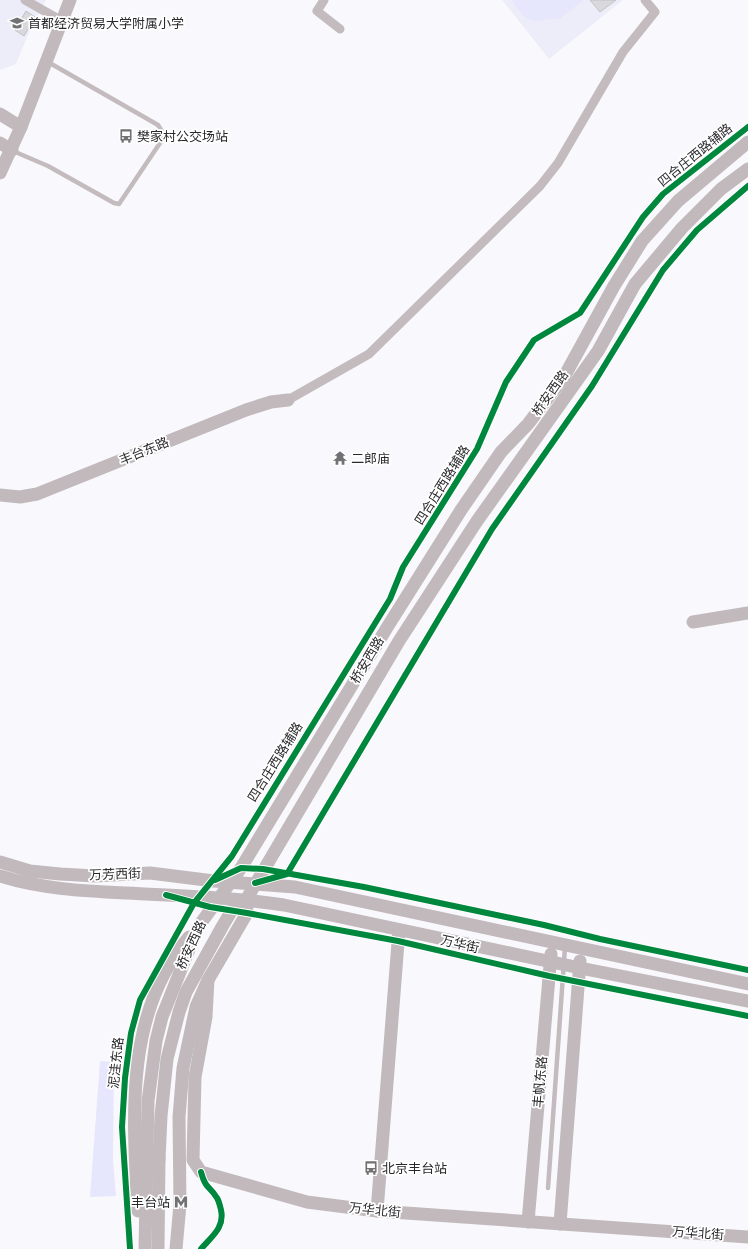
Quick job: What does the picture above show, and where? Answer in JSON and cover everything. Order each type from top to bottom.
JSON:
[{"type":"main road","points":[[0,173],[12,150],[70,0]]},
{"type":"main road","points":[[0,114],[21,127]]},
{"type":"main road","name":"桥安西路","points":[[152,1160],[148,1101],[156,1041],[170,996],[198,927],[217,899],[242,868],[388,626],[461,510],[501,452],[528,424],[564,377],[614,286],[642,241],[678,201],[748,142]]},
{"type":"main road","points":[[0,143],[12,150]]},
{"type":"main road","name":"桥安西路","points":[[145,1249],[152,1160],[161,1116],[166,1067],[172,1035],[186,992],[225,922],[232,910],[246,900],[399,641],[477,521],[598,351],[636,284],[682,228],[721,189],[748,169]]},
{"type":"main road","name":"丰台东路","points":[[0,495],[20,497],[37,494],[246,410],[271,402],[288,400]]},
{"type":"main road","points":[[693,622],[748,613]]},
{"type":"main road","name":"万芳西街","points":[[0,862],[30,871],[95,876],[150,873],[214,881],[232,881]]},
{"type":"main road","name":"万芳西街","points":[[0,876],[39,886],[77,890],[217,899]]},
{"type":"main road","name":"万华街","points":[[232,881],[295,887],[748,984]]},
{"type":"main road","name":"万华街","points":[[217,899],[246,900],[284,905],[550,962],[748,1001]]},
{"type":"main road","points":[[176,1249],[180,1204],[179,1116],[183,1068],[196,1007],[208,980],[247,912],[246,900]]},
{"type":"main road","name":"泥洼东路","points":[[140,1249],[133,1126],[135,1082],[139,1056],[156,988],[166,969],[198,927]]},
{"type":"main road","points":[[376,1211],[399,930]]},
{"type":"main road","name":"丰帆东路","points":[[528,1222],[550,962],[559,944]]},
{"type":"main road","points":[[560,1224],[581,949]]},
{"type":"main road","name":"万华北街","points":[[208,980],[206,1017],[195,1077],[193,1160],[201,1172],[307,1202],[376,1211],[748,1236]]},
{"type":"main road","points":[[152,1160],[158,1249]]},
{"type":"street","points":[[25,0],[62,21]]},
{"type":"street","points":[[324,0],[317,11],[340,29]]},
{"type":"street","points":[[288,400],[369,354],[540,186],[558,163],[651,4]]},
{"type":"lane","points":[[12,150],[48,166],[114,203],[120,204],[160,142],[162,133],[158,125],[47,61]]},
{"type":"lane","points":[[548,1188],[564,964],[559,944]]},
{"type":"shaded area","name":"首都经济贸易大学附属小学","points":[[0,0],[46,0],[27,37],[16,64],[0,70]]},
{"type":"shaded area","points":[[502,0],[623,0],[549,59]]},
{"type":"shaded area","points":[[512,0],[584,0],[559,19],[536,21],[528,19],[524,16]]},
{"type":"shaded area","points":[[100,1061],[114,1062],[113,1160],[116,1196],[90,1197]]},
{"type":"building","points":[[590,0],[616,0],[600,12]]},
{"type":"building","points":[[26,11],[35,17],[24,36],[15,30]]},
{"type":"cycle path","name":"四合庄西路辅路","points":[[130,1249],[122,1127],[125,1078],[131,1033],[140,1000],[194,903],[232,856],[390,599],[403,567],[477,449],[506,382],[534,340],[580,313],[643,217],[663,194],[748,127]]},
{"type":"cycle path","points":[[255,883],[287,874],[492,529],[592,386],[663,270],[697,230],[748,186]]},
{"type":"cycle path","points":[[215,880],[241,868],[263,869],[364,887],[748,970]]},
{"type":"cycle path","points":[[166,895],[210,907],[398,941],[549,976],[748,1016]]},
{"type":"cycle path","points":[[201,1172],[206,1185],[218,1199],[222,1216],[216,1232],[201,1249]]},
{"type":"place","name":"首都经济贸易大学附属小学","points":[[17,23]]},
{"type":"place","name":"樊家村公交场站","points":[[126,136]]},
{"type":"place","name":"二郎庙","points":[[340,458]]},
{"type":"place","name":"北京丰台站","points":[[371,1168]]},
{"type":"place","name":"丰台站","points":[[181,1202]]}]
